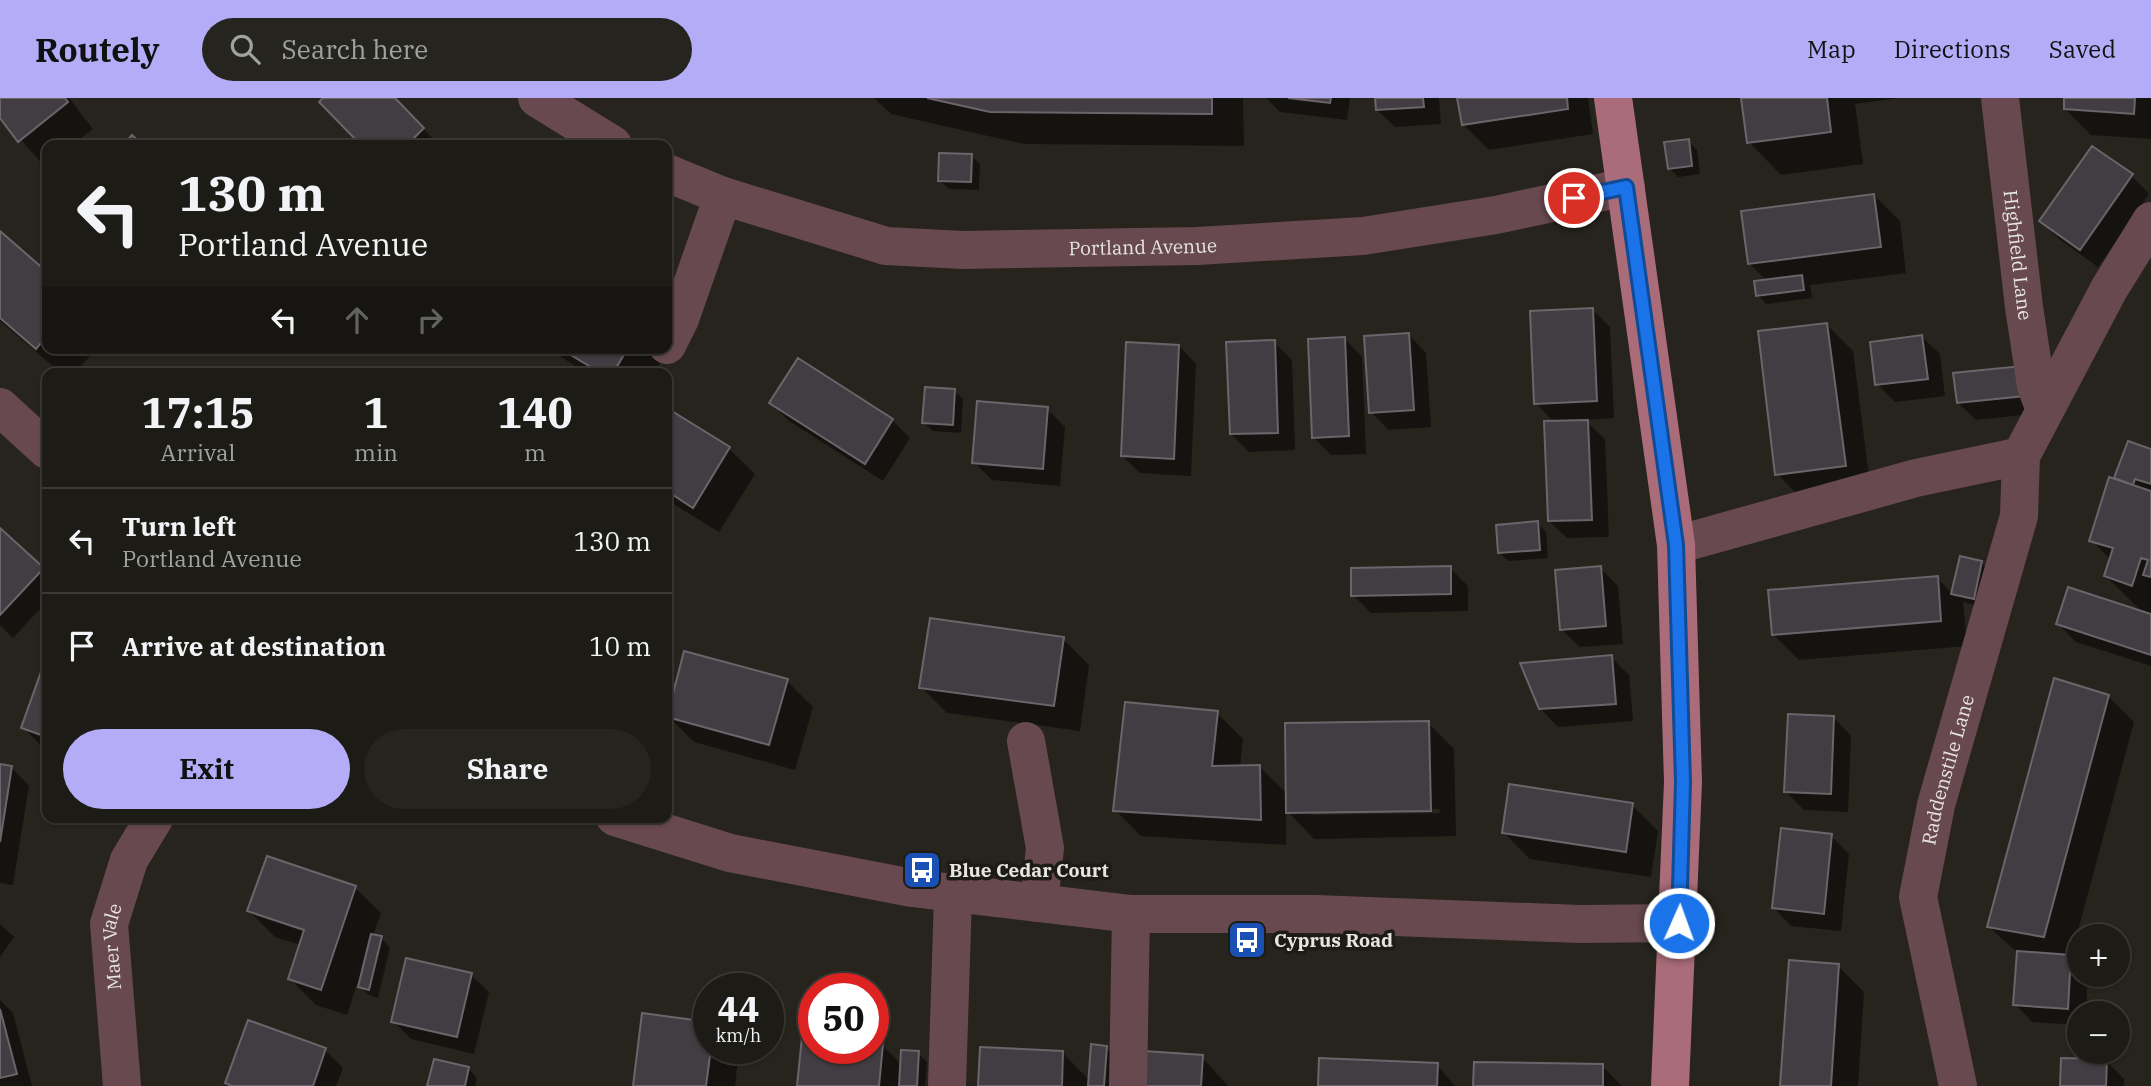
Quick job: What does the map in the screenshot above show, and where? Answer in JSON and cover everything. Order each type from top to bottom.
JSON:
[{"type":"main road","points":[[1613,98],[1676,545],[1683,782],[1670,1086]]},
{"type":"street","points":[[537,98],[605,140]]},
{"type":"street","name":"Highfield Lane","points":[[2000,98],[2024,307],[2036,386],[2045,410]]},
{"type":"street","name":"Portland Avenue","points":[[672,175],[723,196],[886,246],[963,250],[1197,246],[1363,236],[1496,215],[1626,187]]},
{"type":"street","points":[[672,334],[680,319],[723,196]]},
{"type":"street","name":"Raddenstile Lane","points":[[1958,1086],[1918,897],[1936,805],[2019,516],[2021,456],[2109,289],[2151,221]]},
{"type":"street","points":[[0,407],[42,445]]},
{"type":"street","points":[[1676,545],[1916,478],[2021,456]]},
{"type":"street","points":[[1026,741],[1045,848],[1039,902]]},
{"type":"street","name":"Maer Vale","points":[[122,1086],[109,924],[129,860],[151,823]]},
{"type":"street","points":[[634,823],[730,853],[953,895],[1039,902],[1131,914],[1316,914],[1580,924],[1679,923]]},
{"type":"street","points":[[947,1086],[953,895]]},
{"type":"street","points":[[1128,1086],[1131,914]]},
{"type":"building","points":[[0,98],[65,98],[68,102],[18,142],[0,118]]},
{"type":"building","points":[[323,98],[395,98],[424,128],[412,140],[356,140],[319,102]]},
{"type":"building","points":[[927,98],[1212,98],[1212,114],[990,112]]},
{"type":"building","points":[[1288,98],[1331,98],[1330,103]]},
{"type":"building","points":[[1375,98],[1423,98],[1424,107],[1376,110]]},
{"type":"building","points":[[1457,98],[1567,98],[1568,109],[1462,125]]},
{"type":"building","points":[[1741,98],[1827,98],[1831,132],[1747,143]]},
{"type":"building","points":[[2064,98],[2135,98],[2134,114],[2064,109]]},
{"type":"building","points":[[1689,139],[1692,166],[1668,169],[1664,142]]},
{"type":"building","points":[[2092,146],[2133,174],[2080,250],[2039,221]]},
{"type":"building","points":[[939,153],[972,154],[971,182],[938,181]]},
{"type":"building","points":[[1874,194],[1881,247],[1748,264],[1741,211]]},
{"type":"building","points":[[0,231],[42,268],[42,341],[36,349],[0,318]]},
{"type":"building","points":[[1802,275],[1804,290],[1756,296],[1754,281]]},
{"type":"building","points":[[1593,308],[1597,401],[1534,404],[1530,311]]},
{"type":"building","points":[[1827,323],[1846,466],[1775,475],[1758,331]]},
{"type":"building","points":[[1409,333],[1414,410],[1369,413],[1364,336]]},
{"type":"building","points":[[1922,335],[1928,379],[1875,385],[1870,342]]},
{"type":"building","points":[[1345,337],[1349,436],[1312,438],[1308,339]]},
{"type":"building","points":[[1275,340],[1278,433],[1230,434],[1226,342]]},
{"type":"building","points":[[1126,342],[1179,345],[1174,459],[1121,456]]},
{"type":"building","points":[[569,354],[624,354],[616,368],[593,368]]},
{"type":"building","points":[[798,358],[893,419],[865,464],[769,403]]},
{"type":"building","points":[[2022,366],[2025,396],[1957,403],[1953,373]]},
{"type":"building","points":[[925,387],[955,389],[953,425],[922,423]]},
{"type":"building","points":[[977,401],[1048,407],[1043,469],[972,463]]},
{"type":"building","points":[[672,411],[730,447],[693,508],[672,494]]},
{"type":"building","points":[[1588,420],[1592,520],[1548,521],[1544,421]]},
{"type":"building","points":[[2128,441],[2151,449],[2151,484],[2135,479],[2133,485],[2114,478]]},
{"type":"building","points":[[2109,477],[2151,491],[2151,577],[2143,575],[2148,560],[2141,558],[2132,586],[2104,576],[2113,548],[2089,541]]},
{"type":"building","points":[[1538,521],[1540,550],[1498,553],[1496,525]]},
{"type":"building","points":[[0,528],[42,566],[42,570],[0,615]]},
{"type":"building","points":[[1960,556],[1982,561],[1974,599],[1951,594]]},
{"type":"building","points":[[1451,566],[1451,594],[1351,596],[1351,568]]},
{"type":"building","points":[[1601,566],[1606,626],[1560,630],[1555,570]]},
{"type":"building","points":[[1938,576],[1941,621],[1772,635],[1768,590]]},
{"type":"building","points":[[2068,587],[2151,614],[2151,655],[2056,624]]},
{"type":"building","points":[[930,618],[1064,637],[1054,706],[919,688]]},
{"type":"building","points":[[684,651],[788,679],[769,745],[672,718],[672,698]]},
{"type":"building","points":[[1612,655],[1616,704],[1539,709],[1520,663]]},
{"type":"building","points":[[42,669],[42,735],[21,728]]},
{"type":"building","points":[[2054,678],[2109,695],[2044,937],[1987,927]]},
{"type":"building","points":[[1125,702],[1218,711],[1212,766],[1260,765],[1261,820],[1113,811]]},
{"type":"building","points":[[1788,714],[1834,716],[1831,794],[1784,792]]},
{"type":"building","points":[[1429,721],[1431,811],[1286,813],[1285,723]]},
{"type":"building","points":[[0,764],[12,766],[0,842]]},
{"type":"building","points":[[1509,784],[1633,803],[1626,852],[1502,833]]},
{"type":"building","points":[[1781,828],[1832,834],[1824,914],[1772,908]]},
{"type":"building","points":[[267,856],[356,886],[321,990],[288,979],[304,930],[247,911]]},
{"type":"building","points":[[371,934],[382,936],[369,990],[358,987]]},
{"type":"building","points":[[2017,951],[2067,955],[2067,987],[2069,987],[2067,1009],[2013,1005]]},
{"type":"building","points":[[406,958],[472,973],[457,1037],[391,1022]]},
{"type":"building","points":[[1789,960],[1839,964],[1831,1086],[1780,1086]]},
{"type":"building","points":[[0,1009],[17,1074],[0,1078]]},
{"type":"building","points":[[642,1013],[693,1020],[693,1064],[709,1064],[706,1086],[633,1086]]},
{"type":"building","points":[[248,1020],[326,1048],[313,1086],[232,1086],[225,1083]]},
{"type":"building","points":[[1091,1044],[1107,1046],[1104,1086],[1088,1086]]},
{"type":"building","points":[[980,1047],[1063,1051],[1062,1086],[978,1086]]},
{"type":"building","points":[[901,1050],[919,1051],[917,1086],[899,1086]]},
{"type":"building","points":[[1144,1051],[1203,1055],[1201,1086],[1143,1086]]},
{"type":"building","points":[[1319,1058],[1438,1063],[1437,1086],[1318,1086]]},
{"type":"building","points":[[2061,1058],[2067,1058],[2067,1064],[2107,1064],[2106,1086],[2060,1086]]},
{"type":"building","points":[[434,1059],[469,1067],[465,1086],[427,1086]]},
{"type":"building","points":[[1474,1062],[1603,1064],[1603,1086],[1473,1086]]},
{"type":"building","points":[[799,1064],[881,1064],[879,1086],[797,1086]]},
{"type":"place","name":"Blue Cedar Court","points":[[922,870]]},
{"type":"place","name":"Cyprus Road","points":[[1247,940]]},
{"type":"route","points":[[1574,198],[1626,187],[1676,545],[1683,782],[1679,923]]}]
